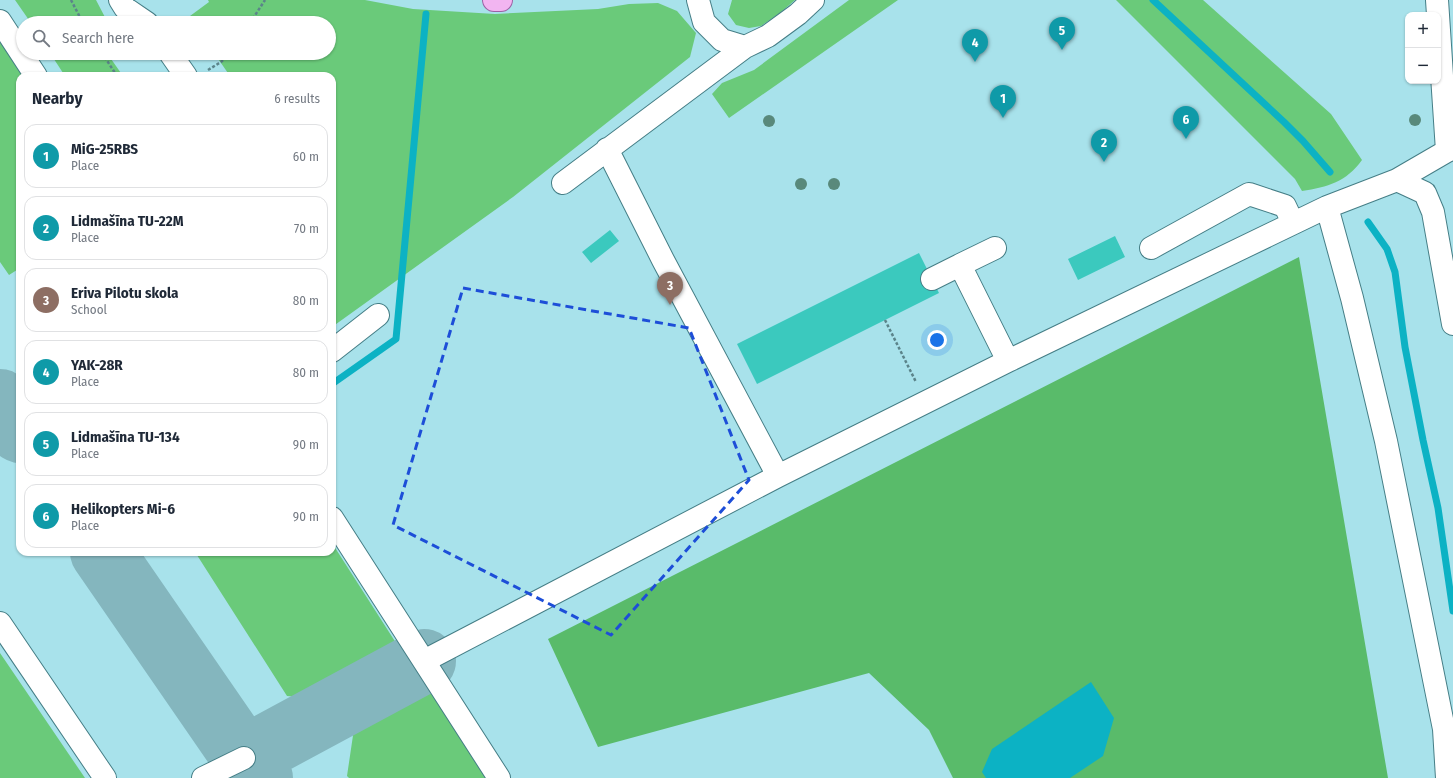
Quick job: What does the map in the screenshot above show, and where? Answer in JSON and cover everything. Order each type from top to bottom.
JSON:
[{"type":"main road","points":[[494,0],[501,0]]},
{"type":"lane","points":[[120,0],[125,8],[137,16]]},
{"type":"lane","points":[[698,0],[704,22],[722,40],[744,47]]},
{"type":"lane","points":[[562,184],[744,47],[768,36],[798,14],[813,0]]},
{"type":"lane","points":[[424,661],[778,476],[1008,361],[1327,207],[1397,180],[1450,150],[1437,0]]},
{"type":"lane","points":[[0,21],[16,45]]},
{"type":"lane","points":[[26,60],[33,72]]},
{"type":"lane","points":[[178,60],[193,72]]},
{"type":"lane","points":[[607,149],[660,254],[778,476]]},
{"type":"lane","points":[[1397,180],[1425,193],[1433,212],[1453,324]]},
{"type":"lane","points":[[1151,248],[1249,194],[1285,206],[1294,223]]},
{"type":"lane","points":[[1327,207],[1352,298],[1386,440],[1444,729],[1448,778]]},
{"type":"lane","points":[[932,279],[995,248]]},
{"type":"lane","points":[[960,265],[1008,361]]},
{"type":"lane","points":[[336,348],[378,315]]},
{"type":"lane","points":[[336,524],[499,778]]},
{"type":"lane","points":[[0,623],[105,778]]},
{"type":"lane","points":[[203,778],[244,758]]},
{"type":"path","points":[[71,0],[79,16]]},
{"type":"path","points":[[255,16],[265,0]]},
{"type":"path","points":[[107,60],[114,72]]},
{"type":"path","points":[[199,72],[223,60]]},
{"type":"path","points":[[885,320],[926,402]]},
{"type":"highlighted area","points":[[463,288],[689,328],[749,480],[611,635],[393,525]]},
{"type":"green space","points":[[15,0],[96,0],[104,16],[26,16]]},
{"type":"green space","points":[[208,0],[365,0],[413,9],[495,14],[598,9],[629,4],[658,3],[677,11],[696,33],[690,57],[513,197],[336,324],[336,72],[227,72],[219,60],[336,60],[336,16],[190,16],[209,2]]},
{"type":"green space","points":[[732,0],[795,0],[780,13],[761,26],[749,28],[736,25],[728,14]]},
{"type":"green space","points":[[849,0],[898,0],[729,118],[712,94],[722,83],[754,70]]},
{"type":"green space","points":[[1116,0],[1203,0],[1331,114],[1362,160],[1350,174],[1336,182],[1320,188],[1302,191],[1295,179]]},
{"type":"green space","points":[[0,33],[16,58],[16,60],[18,60],[25,72],[16,72],[16,271],[9,275],[0,262]]},
{"type":"green space","points":[[55,60],[112,60],[120,72],[62,72]]},
{"type":"green space","points":[[1299,257],[1388,778],[953,778],[929,730],[869,673],[598,747],[548,639]]},
{"type":"green space","points":[[336,549],[405,657],[322,699],[287,696],[198,556],[336,556]]},
{"type":"green space","points":[[0,653],[85,778],[0,778]]},
{"type":"green space","points":[[425,683],[486,778],[349,778],[347,776],[355,722]]},
{"type":"water","points":[[1091,682],[1114,718],[1103,756],[1070,778],[986,778],[982,772],[992,749]]},
{"type":"building","points":[[610,230],[619,241],[591,263],[582,252]]},
{"type":"building","points":[[1115,236],[1125,257],[1078,280],[1068,259]]},
{"type":"building","points":[[919,253],[939,293],[757,384],[737,344]]},
{"type":"waterway","points":[[1153,0],[1284,122],[1330,172]]},
{"type":"waterway","points":[[336,381],[396,339],[426,14]]},
{"type":"waterway","points":[[1368,222],[1387,249],[1395,272],[1405,347],[1438,508],[1453,611]]},
{"type":"taxiway","points":[[0,401],[16,425]]},
{"type":"taxiway","points":[[105,556],[244,758],[261,778]]},
{"type":"taxiway","points":[[244,758],[424,661]]},
{"type":"place","name":"Lidmašīna TU-134","points":[[1062,50]]},
{"type":"place","name":"YAK-28R","points":[[975,62]]},
{"type":"place","name":"MiG-25RBS","points":[[1003,118]]},
{"type":"place","name":"Helikopters Mi-6","points":[[1186,139]]},
{"type":"place","name":"Lidmašīna TU-22M","points":[[1104,162]]},
{"type":"place","name":"Eriva Pilotu skola","points":[[670,305]]}]
